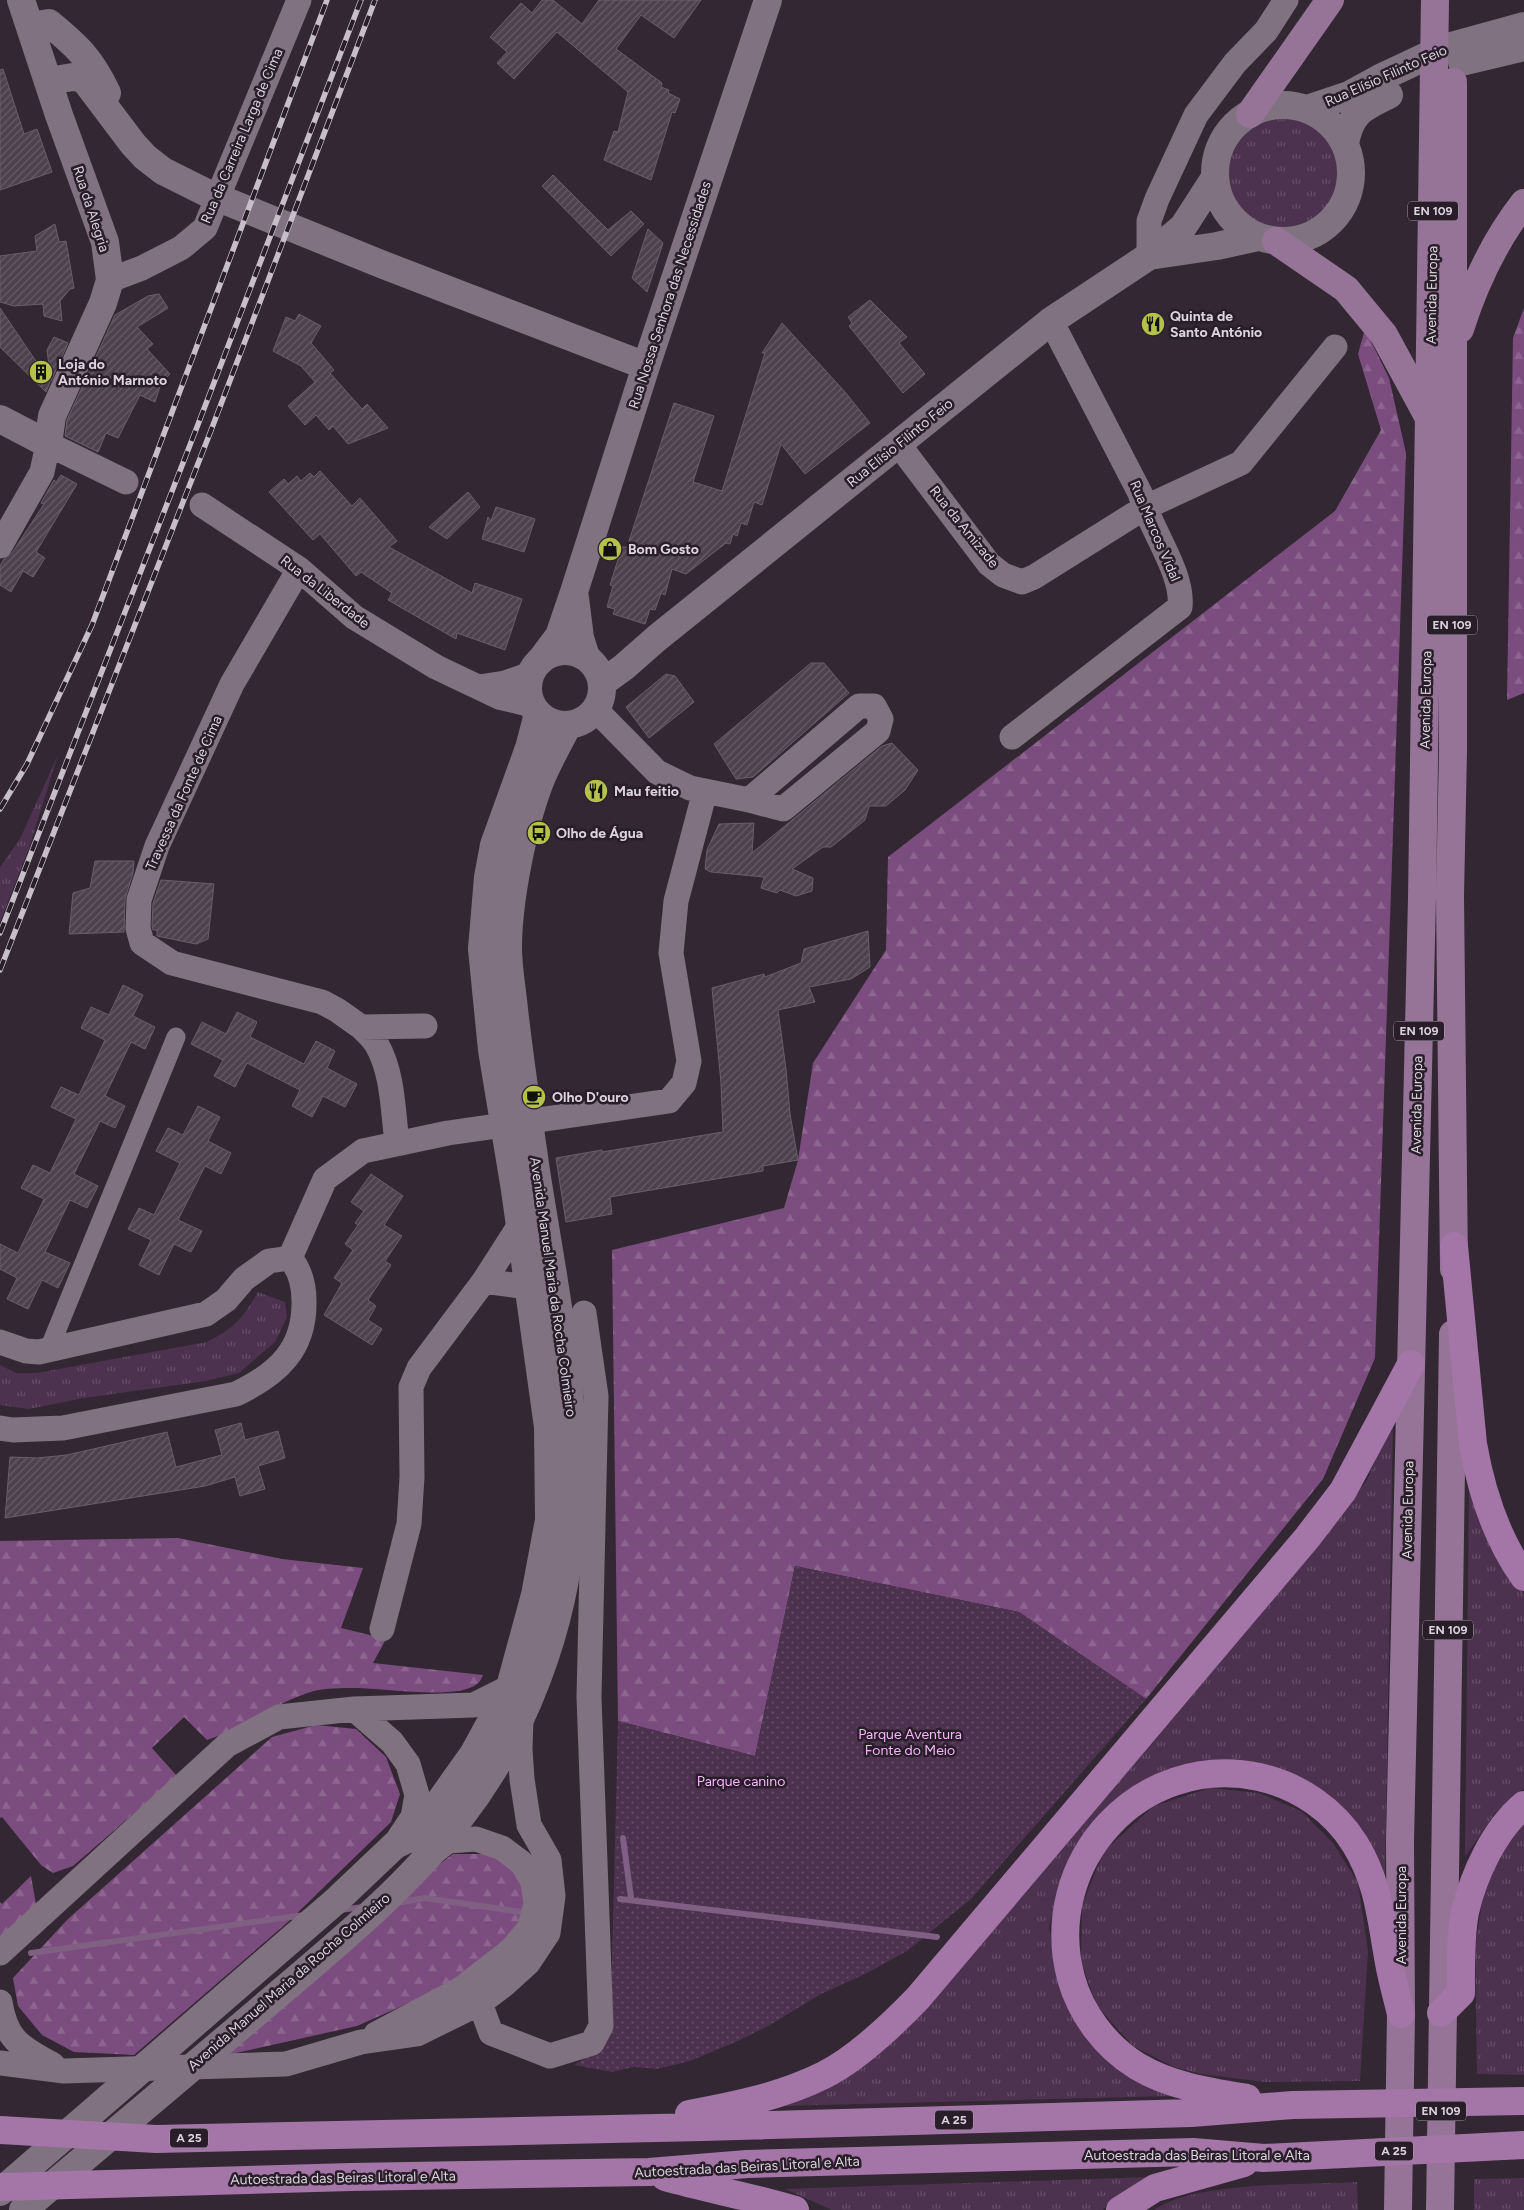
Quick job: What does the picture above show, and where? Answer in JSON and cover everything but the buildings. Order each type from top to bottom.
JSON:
[{"type":"highway","points":[[1454,1246],[1473,1444],[1478,1473],[1488,1506],[1508,1550],[1524,1577]]},
{"type":"highway","points":[[613,2128],[749,2102],[807,2082],[825,2074],[840,2064],[900,2017],[1307,1538],[1343,1491],[1411,1364]]},
{"type":"highway","points":[[1293,2105],[1208,2092],[1159,2077],[1136,2065],[1117,2050],[1097,2030],[1086,2014],[1077,1997],[1068,1966],[1065,1940],[1069,1897],[1075,1876],[1092,1844],[1105,1827],[1120,1813],[1134,1802],[1177,1781],[1223,1772],[1273,1780],[1306,1795],[1321,1805],[1338,1821],[1354,1842],[1374,1884],[1380,1905],[1389,1966],[1401,2014]]},
{"type":"highway","points":[[1442,2013],[1461,1993],[1465,1913],[1481,1867],[1502,1828],[1524,1805]]},
{"type":"highway","name":"A 25","points":[[0,2130],[156,2139],[1181,2114],[1293,2105],[1524,2101]]},
{"type":"highway","name":"Autoestrada das Beiras Litoral e Alta","points":[[0,2187],[649,2172],[747,2164],[1193,2152],[1264,2158],[1524,2145]]},
{"type":"highway","points":[[1120,2210],[1133,2200],[1163,2186],[1264,2158]]},
{"type":"highway","points":[[649,2172],[711,2190],[747,2196],[795,2210]]},
{"type":"main road","name":"Rua da Alegria","points":[[21,0],[105,242],[110,280],[103,303],[52,416],[48,444]]},
{"type":"main road","name":"Rua Nossa Senhora das Necessidades","points":[[536,667],[559,636],[646,366],[768,0]]},
{"type":"main road","points":[[1250,114],[1330,0]]},
{"type":"main road","name":"Avenida Europa","points":[[1398,2210],[1401,2014],[1400,1840],[1422,898],[1435,0]]},
{"type":"main road","name":"Avenida Europa","points":[[1440,2210],[1454,1246],[1450,896],[1453,751],[1452,354],[1454,0]]},
{"type":"main road","points":[[30,26],[49,23],[76,45],[96,70],[124,131]]},
{"type":"main road","name":"Rua Elísio Filinto Feio","points":[[1345,144],[1348,127],[1360,110],[1380,89],[1444,48],[1524,26]]},
{"type":"main road","name":"Rua Elísio Filinto Feio","points":[[1307,109],[1380,89],[1442,68],[1524,47]]},
{"type":"main road","points":[[48,81],[73,77],[84,79],[145,157],[164,171],[211,195],[381,264],[646,366]]},
{"type":"main road","points":[[1148,256],[1267,239],[1294,241],[1314,234],[1331,222],[1344,205],[1350,185],[1351,164],[1345,144],[1336,129],[1322,117],[1307,109],[1287,105],[1268,107],[1250,114],[1234,125],[1222,141],[1216,159],[1214,179],[1219,198],[1228,214],[1241,228],[1267,239],[1346,289],[1384,335],[1430,421]]},
{"type":"main road","name":"Rua Elísio Filinto Feio","points":[[592,667],[624,667],[657,638],[1051,321],[1148,256],[1183,227],[1214,179]]},
{"type":"main road","points":[[1452,354],[1472,291],[1512,218],[1524,203]]},
{"type":"main road","points":[[0,419],[48,444]]},
{"type":"main road","name":"Rua Nossa Senhora das Necessidades","points":[[574,592],[580,638],[592,667]]},
{"type":"main road","points":[[563,651],[575,652],[592,667],[601,700],[588,718],[568,725],[557,724],[535,709],[529,695],[536,667],[551,654],[563,651]]},
{"type":"main road","name":"Avenida Manuel Maria da Rocha Colmieiro","points":[[0,2192],[293,1939],[395,1845],[410,1838],[440,1801],[474,1752],[510,1687],[535,1595],[549,1520],[548,1427],[518,1228],[527,1122],[492,1050],[482,949],[494,844],[529,748],[535,709]]},
{"type":"main road","name":"Avenida Manuel Maria da Rocha Colmieiro","points":[[24,2210],[365,1919],[421,1863],[461,1818],[495,1766],[521,1719],[562,1600],[572,1523],[573,1425],[564,1350],[527,1122],[508,949],[515,883],[526,830],[539,784],[568,725]]},
{"type":"street","name":"Rua da Carreira Larga de Cima","points":[[110,280],[142,268],[181,248],[205,228],[299,0]]},
{"type":"street","points":[[1148,256],[1150,221],[1156,199],[1196,115],[1235,63],[1266,32],[1286,0]]},
{"type":"street","name":"Rua Marcos Vidal","points":[[1012,738],[1180,607],[1181,597],[1178,583],[1144,508],[1140,493],[1051,321]]},
{"type":"street","points":[[1144,508],[1241,463],[1335,347]]},
{"type":"street","points":[[0,546],[42,472],[48,444],[126,482]]},
{"type":"street","name":"Rua da Amizade","points":[[899,445],[989,564],[1003,575],[1022,582],[1034,577],[1144,508]]},
{"type":"street","name":"Rua da Liberdade","points":[[202,505],[299,569],[354,617],[436,668],[499,697],[535,709]]},
{"type":"street","name":"Travessa da Fonte de Cima","points":[[299,569],[232,684],[158,846],[139,900],[138,928],[142,943],[172,962],[322,1002],[361,1027],[376,1043],[383,1058],[390,1087],[397,1143]]},
{"type":"street","points":[[478,687],[505,682],[536,667]]},
{"type":"street","points":[[596,709],[657,772],[690,788],[783,809],[878,731],[882,719],[874,706],[859,706],[749,800]]},
{"type":"street","points":[[290,1258],[325,1179],[363,1151],[397,1143],[670,1101],[684,1083],[689,1062],[671,953],[676,900],[705,791]]},
{"type":"street","points":[[361,1027],[425,1026]]},
{"type":"street","points":[[50,1349],[176,1037]]},
{"type":"street","points":[[382,1629],[408,1524],[412,1477],[411,1387],[419,1368],[484,1281],[518,1228]]},
{"type":"street","points":[[0,1342],[26,1351],[50,1349],[206,1314],[226,1300],[244,1279],[269,1261],[290,1258]]},
{"type":"street","points":[[0,1428],[13,1430],[63,1428],[236,1394],[259,1383],[277,1368],[293,1348],[302,1330],[304,1294],[299,1269],[290,1258]]},
{"type":"street","points":[[484,1281],[528,1287]]},
{"type":"street","points":[[480,2003],[491,2033],[550,2056],[592,2043],[601,2026],[589,1697],[596,1396],[584,1313]]},
{"type":"street","points":[[0,1971],[4,1950],[227,1746],[279,1717],[354,1709],[474,1705],[510,1687]]},
{"type":"street","points":[[354,1709],[392,1742],[408,1764],[417,1795],[413,1817],[395,1845]]},
{"type":"street","points":[[0,2063],[64,2071],[286,2064],[361,2042],[417,2034],[480,2003],[528,1963],[548,1933],[553,1896],[549,1860],[529,1825],[522,1780],[521,1719]]},
{"type":"street","points":[[361,2042],[461,1989],[511,1950],[529,1929],[536,1904],[533,1882],[522,1864],[502,1848],[476,1839],[448,1841],[421,1863]]},
{"type":"street","points":[[0,2002],[3,2021],[20,2047],[64,2071]]},
{"type":"green space","points":[[1282,118],[1293,119],[1303,123],[1321,135],[1333,153],[1337,163],[1337,185],[1333,195],[1321,213],[1303,225],[1293,229],[1282,230],[1271,229],[1261,225],[1243,213],[1231,195],[1227,185],[1226,174],[1227,163],[1231,153],[1243,135],[1261,123],[1271,119]]},
{"type":"green space","points":[[1524,308],[1524,693],[1507,700],[1513,338]]},
{"type":"green space","points":[[1365,329],[1389,378],[1406,453],[1375,1358],[1323,1479],[1146,1699],[1019,1612],[795,1566],[755,1756],[618,1721],[612,1250],[784,1208],[798,1160],[813,1063],[886,950],[888,857],[1335,511],[1381,430],[1358,354]]},
{"type":"green space","points":[[58,755],[29,848],[0,922],[0,867],[20,839]]},
{"type":"green space","points":[[258,1292],[285,1302],[287,1317],[275,1342],[239,1373],[206,1381],[84,1398],[29,1409],[0,1405],[0,1365],[16,1373],[37,1373],[207,1342],[237,1322],[248,1309]]},
{"type":"green space","points":[[1393,1418],[1385,1877],[1264,1766],[1097,1818],[1065,1867],[1049,1927],[1059,1986],[1173,2096],[780,2106],[846,2074],[1313,1552],[1367,1480]]},
{"type":"green space","points":[[1469,1484],[1511,1578],[1524,1594],[1524,1788],[1496,1812],[1465,1857]]},
{"type":"green space","points":[[178,1538],[282,1559],[363,1568],[341,1628],[386,1639],[373,1663],[483,1675],[477,1684],[467,1689],[453,1692],[417,1692],[365,1688],[314,1691],[286,1702],[234,1729],[207,1740],[184,1717],[152,1748],[177,1776],[73,1866],[53,1873],[41,1865],[2,1817],[0,1818],[0,1541]]},
{"type":"green space","name":"Parque Aventura Fonte do Meio","points":[[795,1566],[1019,1612],[1146,1699],[971,1899],[907,1951],[863,1975],[819,1995],[770,2025],[690,2061],[657,2069],[634,2067],[612,2072],[574,2065],[596,2051],[611,2004],[618,1721],[755,1756]]},
{"type":"green space","points":[[316,1725],[356,1729],[386,1757],[400,1794],[391,1822],[288,1922],[134,2055],[74,2052],[42,2035],[18,2006],[13,1978],[68,1919],[272,1737]]},
{"type":"green space","points":[[1210,1788],[1259,1793],[1301,1811],[1333,1843],[1358,1883],[1368,1951],[1360,2081],[1264,2082],[1201,2074],[1174,2067],[1133,2046],[1097,2006],[1081,1962],[1082,1905],[1104,1851],[1154,1806]]},
{"type":"green space","points":[[1524,1821],[1524,2075],[1477,2074],[1475,1946],[1482,1904],[1494,1861]]},
{"type":"green space","points":[[453,1854],[492,1854],[514,1872],[527,1891],[517,1929],[463,1975],[411,2002],[357,2026],[227,2055],[430,1871]]},
{"type":"green space","points":[[31,1876],[36,1904],[0,1943],[0,1902],[2,1904]]},
{"type":"green space","points":[[1150,2177],[1102,2210],[832,2210],[785,2189]]},
{"type":"green space","points":[[1524,2178],[1524,2210],[1474,2210],[1474,2179]]},
{"type":"green space","points":[[1357,2182],[1358,2210],[1154,2210],[1172,2201],[1222,2189]]},
{"type":"waterway","points":[[623,1838],[631,1898]]},
{"type":"waterway","points":[[396,1903],[425,1898],[521,1912]]},
{"type":"waterway","points":[[620,1899],[937,1937]]},
{"type":"waterway","points":[[339,1910],[364,1907]]},
{"type":"waterway","points":[[31,1953],[305,1915]]},
{"type":"railway","points":[[0,809],[27,764],[92,625],[327,0]]},
{"type":"railway","points":[[0,933],[361,0]]},
{"type":"railway","points":[[0,970],[210,433],[375,0]]},
{"type":"place","name":"Quinta de Santo António","points":[[1153,324]]},
{"type":"place","name":"Loja do António Marnoto","points":[[41,372]]},
{"type":"place","name":"Bom Gosto","points":[[610,549]]},
{"type":"place","name":"Mau feitio","points":[[596,791]]},
{"type":"place","name":"Olho de Água","points":[[539,833]]},
{"type":"place","name":"Olho D'ouro","points":[[534,1097]]},
{"type":"park label","name":"Parque canino","points":[[741,1781]]}]
